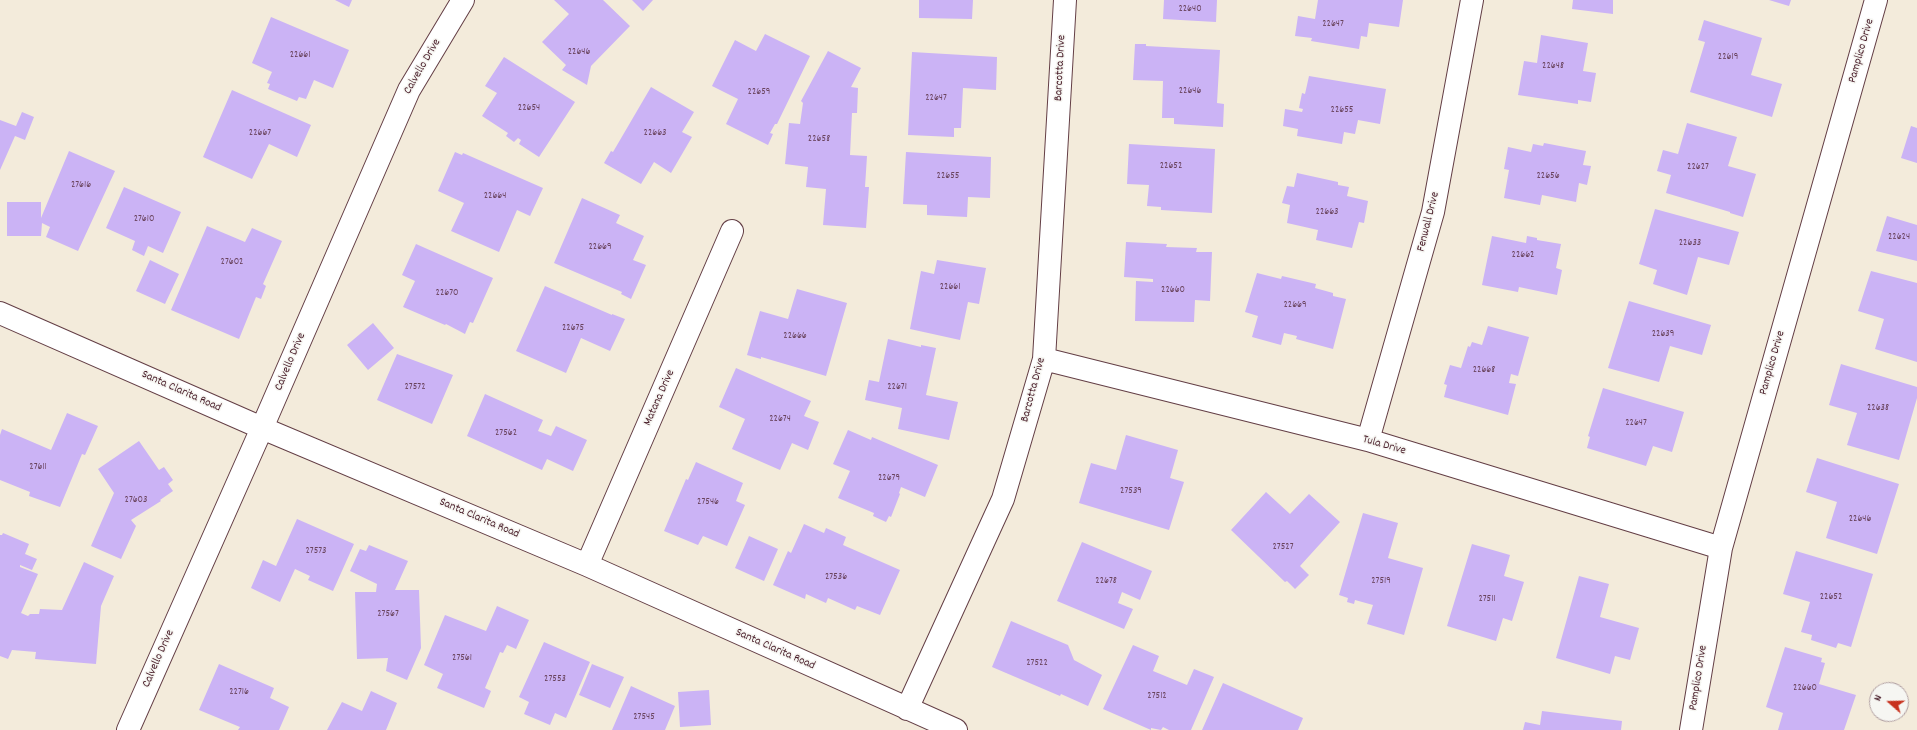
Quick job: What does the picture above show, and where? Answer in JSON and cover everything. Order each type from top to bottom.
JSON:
[{"type":"street","name":"Calvello Drive","points":[[128,730],[262,428],[409,90],[463,0]]},
{"type":"street","name":"Barcotta Drive","points":[[907,709],[1003,499],[1044,359],[1065,0]]},
{"type":"street","name":"Fenwall Drive","points":[[1368,440],[1433,212],[1472,0]]},
{"type":"street","name":"Pamplico Drive","points":[[1690,730],[1721,548],[1876,0]]},
{"type":"street","name":"Matana Drive","points":[[587,565],[732,231]]},
{"type":"street","name":"Santa Clarita Road","points":[[0,313],[262,428],[587,565],[956,730]]},
{"type":"street","name":"Tula Drive","points":[[1044,359],[1368,440],[1721,548]]},
{"type":"building","points":[[335,0],[352,0],[349,7]]},
{"type":"building","points":[[554,0],[603,0],[630,26],[591,66],[587,85],[562,70],[566,65],[542,42],[569,14]]},
{"type":"building","points":[[632,0],[653,0],[643,11]]},
{"type":"building","points":[[919,0],[973,0],[972,19],[919,18]]},
{"type":"building","points":[[1164,0],[1217,0],[1216,22],[1163,19]]},
{"type":"building","points":[[1318,0],[1403,0],[1399,27],[1369,23],[1367,37],[1361,36],[1359,49],[1311,41],[1312,38],[1295,36],[1298,16],[1315,19]]},
{"type":"building","points":[[1573,0],[1613,0],[1613,14],[1572,9]]},
{"type":"building","points":[[1769,0],[1791,0],[1789,6]]},
{"type":"building","points":[[271,17],[349,50],[333,88],[314,80],[306,99],[299,97],[297,101],[268,89],[270,84],[267,83],[272,72],[252,63]]},
{"type":"building","points":[[1704,20],[1762,38],[1751,75],[1782,84],[1772,117],[1690,92],[1705,42],[1698,40]]},
{"type":"building","points":[[765,34],[810,56],[777,124],[775,124],[770,133],[773,134],[768,145],[726,124],[738,99],[712,86],[735,40],[756,51]]},
{"type":"building","points":[[1541,35],[1588,43],[1583,71],[1596,73],[1591,102],[1578,100],[1578,104],[1518,95],[1524,61],[1537,63]]},
{"type":"building","points":[[1135,44],[1146,44],[1146,46],[1220,50],[1217,103],[1224,104],[1223,127],[1174,124],[1174,118],[1162,118],[1163,81],[1133,80]]},
{"type":"building","points":[[828,51],[861,68],[851,87],[858,88],[857,113],[852,113],[850,155],[867,156],[865,187],[869,187],[866,228],[823,225],[826,189],[806,187],[808,167],[785,164],[789,123],[800,124],[803,103],[801,101]]},
{"type":"building","points":[[912,52],[997,57],[996,90],[963,88],[961,128],[954,128],[954,137],[908,135]]},
{"type":"building","points":[[504,57],[575,102],[539,157],[519,144],[521,140],[518,138],[514,142],[506,136],[508,133],[482,116],[497,93],[485,86]]},
{"type":"building","points":[[1309,76],[1386,89],[1380,124],[1358,120],[1355,134],[1344,132],[1342,144],[1297,136],[1298,129],[1283,126],[1285,109],[1302,112],[1303,109],[1299,108],[1302,93],[1305,94]]},
{"type":"building","points":[[651,87],[694,112],[682,132],[692,137],[671,173],[654,162],[641,184],[604,163],[611,151],[613,152]]},
{"type":"building","points":[[232,90],[311,125],[297,157],[269,144],[252,179],[203,157]]},
{"type":"building","points":[[22,112],[34,117],[25,140],[15,136],[0,170],[0,120],[16,126]]},
{"type":"building","points":[[1687,123],[1737,137],[1728,166],[1756,174],[1743,217],[1666,193],[1671,175],[1657,171],[1663,150],[1678,154]]},
{"type":"building","points":[[1911,126],[1917,128],[1917,163],[1901,158]]},
{"type":"building","points":[[1544,143],[1586,151],[1583,165],[1591,166],[1587,185],[1579,183],[1576,202],[1542,195],[1540,205],[1504,198],[1509,170],[1504,169],[1508,147],[1531,152],[1533,144],[1543,146]]},
{"type":"building","points":[[1129,144],[1215,149],[1212,213],[1161,210],[1161,207],[1147,206],[1149,185],[1127,184]]},
{"type":"building","points":[[69,151],[115,171],[78,251],[46,237],[50,227],[42,223],[41,236],[7,236],[7,202],[41,202],[41,218]]},
{"type":"building","points":[[455,152],[462,155],[463,153],[543,188],[530,216],[517,210],[499,252],[451,231],[464,203],[438,191]]},
{"type":"building","points":[[906,152],[991,157],[990,198],[968,197],[967,217],[927,215],[927,205],[903,204]]},
{"type":"building","points":[[1297,173],[1338,182],[1338,185],[1349,187],[1347,196],[1368,201],[1364,223],[1359,222],[1352,248],[1316,240],[1318,230],[1287,223],[1290,205],[1282,203],[1287,186],[1294,187]]},
{"type":"building","points":[[124,187],[181,212],[163,253],[148,246],[144,256],[132,250],[135,241],[106,228]]},
{"type":"building","points":[[582,198],[620,215],[616,223],[644,236],[633,260],[646,265],[631,299],[621,294],[622,292],[554,263]]},
{"type":"building","points":[[1655,209],[1739,232],[1729,265],[1698,257],[1687,295],[1653,284],[1657,270],[1639,264]]},
{"type":"building","points":[[1887,216],[1917,225],[1917,261],[1876,251]]},
{"type":"building","points":[[207,226],[245,242],[252,228],[282,241],[263,284],[266,286],[261,299],[256,297],[239,339],[171,310]]},
{"type":"building","points":[[1492,236],[1526,243],[1527,236],[1537,238],[1537,240],[1561,244],[1556,268],[1562,270],[1557,295],[1519,287],[1518,292],[1482,285]]},
{"type":"building","points":[[1126,242],[1167,244],[1166,247],[1197,248],[1196,252],[1212,252],[1210,301],[1195,300],[1194,322],[1135,321],[1136,281],[1153,282],[1153,279],[1124,277]]},
{"type":"building","points":[[416,244],[493,278],[473,323],[470,322],[465,334],[446,324],[445,325],[403,307],[415,281],[402,275]]},
{"type":"building","points":[[150,260],[179,274],[165,304],[136,291]]},
{"type":"building","points":[[937,260],[986,268],[979,304],[968,302],[960,340],[910,329],[921,271],[934,274]]},
{"type":"building","points":[[1871,271],[1917,283],[1917,362],[1875,349],[1884,319],[1858,311]]},
{"type":"building","points":[[1257,273],[1281,279],[1282,276],[1316,284],[1315,288],[1333,293],[1333,296],[1346,299],[1333,349],[1296,339],[1297,336],[1284,333],[1281,345],[1252,337],[1258,316],[1245,312]]},
{"type":"building","points":[[545,286],[612,315],[625,319],[610,351],[581,338],[566,373],[516,351]]},
{"type":"building","points":[[797,289],[847,303],[826,376],[761,357],[761,359],[747,355],[760,311],[788,319]]},
{"type":"building","points":[[1629,301],[1711,325],[1702,355],[1670,346],[1659,382],[1608,368]]},
{"type":"building","points":[[373,323],[394,348],[368,370],[347,345]]},
{"type":"building","points":[[1488,326],[1529,337],[1518,376],[1511,374],[1509,383],[1516,384],[1508,415],[1444,397],[1447,385],[1444,384],[1450,365],[1461,368],[1468,346],[1470,347],[1472,342],[1482,345]]},
{"type":"building","points":[[888,339],[921,347],[921,345],[936,348],[926,395],[958,402],[949,440],[898,429],[902,408],[865,400],[869,380],[879,382]]},
{"type":"building","points":[[397,354],[453,375],[432,424],[377,400]]},
{"type":"building","points":[[1841,364],[1917,387],[1917,398],[1899,460],[1847,445],[1857,413],[1829,405]]},
{"type":"building","points":[[736,368],[811,401],[804,416],[819,422],[808,450],[792,443],[780,470],[732,449],[745,419],[719,407]]},
{"type":"building","points":[[1603,388],[1684,412],[1672,452],[1653,446],[1646,466],[1587,448],[1590,437],[1588,436]]},
{"type":"building","points":[[485,394],[543,420],[538,431],[551,436],[556,426],[587,440],[573,471],[547,459],[542,470],[467,436]]},
{"type":"building","points":[[67,413],[98,426],[85,455],[82,454],[60,507],[29,496],[30,492],[0,480],[0,435],[2,429],[51,450]]},
{"type":"building","points":[[848,430],[871,440],[872,437],[938,465],[925,497],[901,487],[900,494],[891,517],[889,516],[886,522],[873,516],[874,513],[838,498],[850,471],[833,464]]},
{"type":"building","points":[[1126,435],[1178,450],[1170,478],[1184,482],[1169,530],[1079,503],[1091,463],[1116,470]]},
{"type":"building","points":[[139,441],[159,470],[164,467],[173,480],[168,484],[173,491],[160,500],[161,501],[131,520],[136,526],[121,559],[91,546],[114,493],[98,469]]},
{"type":"building","points":[[1817,458],[1899,484],[1877,554],[1826,538],[1837,502],[1806,492]]},
{"type":"building","points":[[696,462],[743,483],[736,501],[745,505],[727,546],[703,536],[698,545],[664,531],[686,479],[688,480]]},
{"type":"building","points":[[1266,492],[1290,514],[1309,494],[1340,522],[1300,566],[1309,575],[1295,589],[1287,581],[1285,582],[1231,530]]},
{"type":"building","points":[[1363,513],[1398,523],[1388,558],[1423,568],[1404,635],[1367,624],[1373,605],[1355,600],[1354,604],[1347,602],[1348,598],[1339,595]]},
{"type":"building","points":[[297,519],[354,544],[333,591],[308,580],[310,576],[295,569],[280,602],[251,588],[263,560],[276,566]]},
{"type":"building","points":[[804,524],[824,533],[826,528],[846,537],[843,545],[900,570],[880,615],[857,606],[855,610],[828,598],[826,603],[806,594],[805,599],[773,585],[788,551],[791,553]]},
{"type":"building","points":[[3,533],[29,544],[25,554],[37,559],[32,570],[20,565],[20,567],[38,574],[21,613],[28,616],[30,614],[39,614],[40,609],[62,610],[84,562],[114,576],[101,606],[96,664],[35,659],[36,652],[12,650],[8,659],[0,656],[0,535]]},
{"type":"building","points":[[749,536],[778,549],[764,581],[735,568]]},
{"type":"building","points":[[1082,542],[1152,571],[1140,600],[1122,592],[1118,603],[1133,609],[1124,629],[1057,601]]},
{"type":"building","points":[[1472,544],[1510,555],[1504,576],[1524,582],[1512,621],[1503,618],[1496,641],[1447,626]]},
{"type":"building","points":[[369,545],[408,561],[395,590],[419,590],[421,648],[407,680],[386,671],[388,658],[357,659],[355,592],[376,592],[377,584],[350,571],[360,549],[366,551]]},
{"type":"building","points":[[1796,551],[1873,574],[1851,647],[1838,643],[1836,648],[1811,640],[1812,635],[1801,632],[1810,602],[1783,594]]},
{"type":"building","points":[[1579,576],[1609,584],[1600,617],[1639,628],[1630,660],[1615,656],[1610,674],[1556,658]]},
{"type":"building","points":[[497,606],[529,620],[516,649],[507,645],[503,653],[500,652],[485,688],[491,691],[484,708],[437,688],[443,674],[424,665],[445,615],[486,631]]},
{"type":"building","points":[[1011,621],[1068,645],[1074,660],[1102,675],[1088,706],[1061,694],[1060,696],[992,667]]},
{"type":"building","points":[[544,642],[590,662],[566,718],[555,713],[550,725],[524,714],[529,702],[519,697]]},
{"type":"building","points":[[1133,645],[1159,656],[1153,671],[1187,685],[1194,669],[1214,677],[1191,730],[1169,730],[1163,727],[1161,730],[1151,728],[1151,730],[1103,709]]},
{"type":"building","points":[[1785,647],[1822,658],[1821,662],[1825,663],[1819,684],[1856,695],[1844,730],[1778,730],[1783,713],[1766,707]]},
{"type":"building","points":[[219,664],[274,688],[270,698],[289,707],[279,730],[238,730],[240,727],[199,710]]},
{"type":"building","points":[[592,664],[624,677],[610,708],[579,695]]},
{"type":"building","points":[[1223,683],[1303,718],[1298,730],[1202,730]]},
{"type":"building","points":[[631,686],[675,706],[665,730],[612,730]]},
{"type":"building","points":[[709,690],[711,725],[680,727],[678,692]]},
{"type":"building","points":[[371,691],[397,703],[386,730],[327,730],[342,702],[362,711]]},
{"type":"building","points":[[1542,711],[1622,721],[1621,730],[1523,730],[1525,722],[1540,725]]}]
